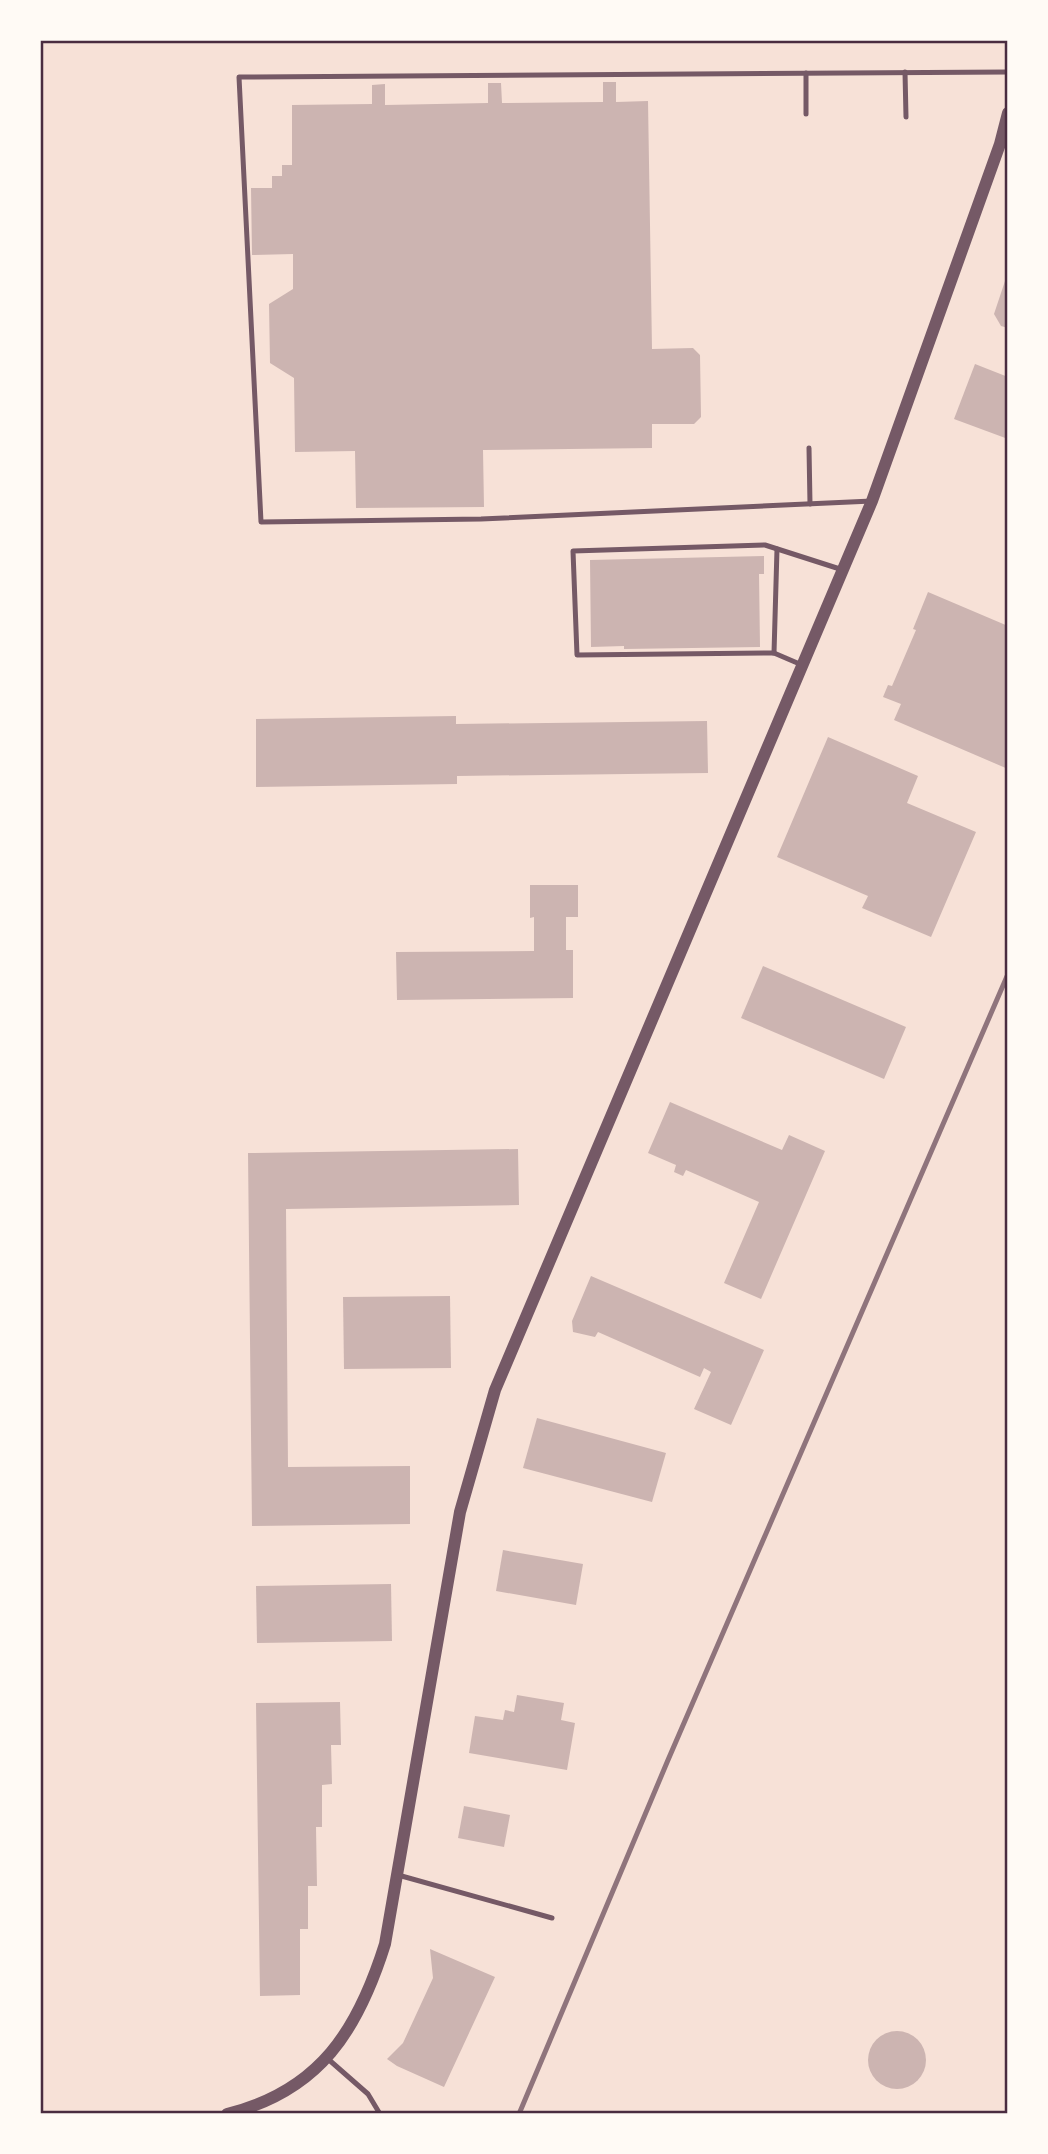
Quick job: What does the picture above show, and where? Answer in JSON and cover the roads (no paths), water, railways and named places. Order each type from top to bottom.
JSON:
[{"type":"street","points":[[227,2114],[259,2104],[297,2084],[328,2059],[355,2019],[372,1986],[386,1944],[460,1512],[495,1390],[872,501],[1000,144],[1008,113]]},
{"type":"lane","points":[[905,72],[906,117]]},
{"type":"lane","points":[[872,501],[481,519],[261,522],[239,77],[1008,72]]},
{"type":"lane","points":[[806,73],[806,114]]},
{"type":"lane","points":[[809,449],[810,504]]},
{"type":"lane","points":[[803,665],[774,653],[577,655],[573,551],[765,545],[843,570]]},
{"type":"lane","points":[[774,653],[777,549]]},
{"type":"lane","points":[[398,1875],[552,1918]]},
{"type":"lane","points":[[328,2059],[368,2094],[380,2114]]},
{"type":"railway","points":[[519,2114],[668,1760],[1008,974]]}]
